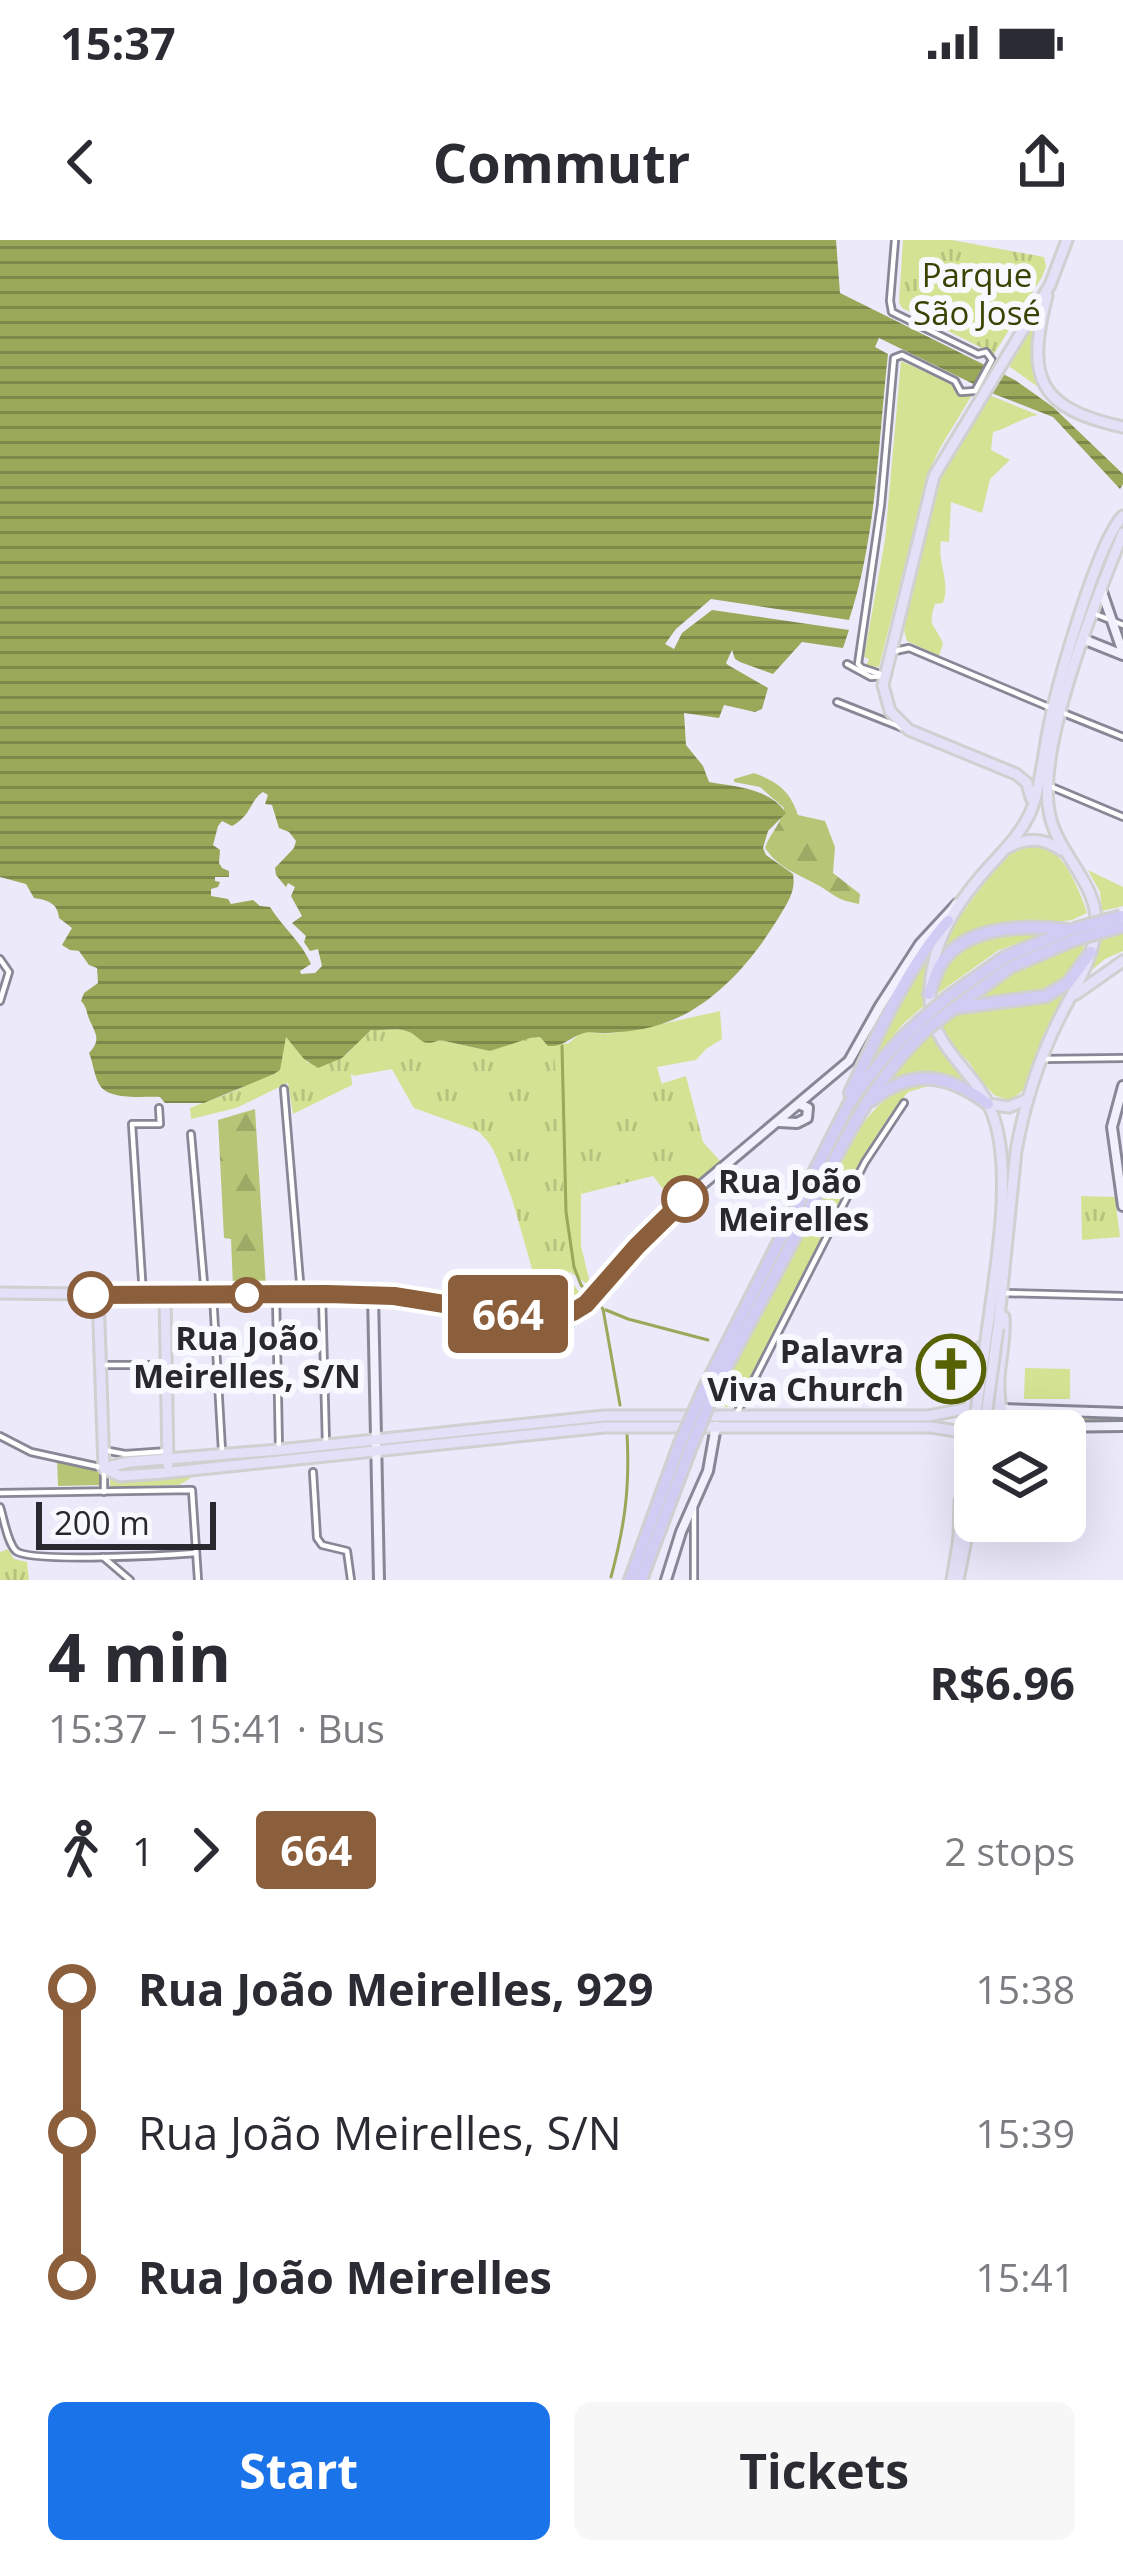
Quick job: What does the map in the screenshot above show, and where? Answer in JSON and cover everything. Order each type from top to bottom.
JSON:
[{"type":"highway","points":[[827,1146],[911,974],[948,921]]},
{"type":"highway","points":[[630,1580],[710,1388],[827,1146],[871,1070],[1005,957],[1122,921]]},
{"type":"highway","points":[[929,994],[945,958],[974,937],[1043,927],[1072,933]]},
{"type":"highway","points":[[951,1003],[1046,996],[1068,983],[1090,952]]},
{"type":"highway","points":[[710,1388],[865,1106],[923,1025]]},
{"type":"highway","points":[[865,1106],[889,1088],[918,1078],[948,1082],[988,1104]]},
{"type":"highway","points":[[644,1580],[685,1445]]},
{"type":"main road","points":[[1067,240],[1050,285],[1036,349],[1043,383],[1055,399],[1074,411],[1123,427]]},
{"type":"main road","points":[[1029,815],[1031,796],[1022,778],[891,720],[884,694],[934,476],[996,363],[1050,285]]},
{"type":"main road","points":[[0,1293],[374,1295],[555,1318],[573,1312],[663,1220],[849,1060],[920,944],[1006,848],[1029,815],[1092,580],[1114,525],[1123,516]]},
{"type":"main road","points":[[1079,638],[1123,532]]},
{"type":"main road","points":[[1079,638],[1123,654],[1120,630],[1101,589]]},
{"type":"main road","points":[[1106,648],[1120,630]]},
{"type":"main road","points":[[981,1410],[1016,1150],[1028,1099],[1090,952],[1096,926],[1092,897],[1054,830],[1046,785],[1057,710]]},
{"type":"main road","points":[[1006,848],[1040,840],[1069,857]]},
{"type":"main road","points":[[958,903],[932,963],[930,1014],[937,1034],[988,1104],[1000,1148],[1002,1408]]},
{"type":"main road","points":[[1068,1002],[1123,961]]},
{"type":"main road","points":[[1122,1088],[1119,1116],[1112,1127],[1123,1203]]},
{"type":"main road","points":[[988,1104],[1009,1107],[1028,1099]]},
{"type":"main road","points":[[773,1124],[807,1118],[807,1106],[798,1104]]},
{"type":"main road","points":[[98,1295],[104,1468]]},
{"type":"main road","points":[[162,1474],[169,1455],[165,1295]]},
{"type":"main road","points":[[374,1295],[379,1580]]},
{"type":"main road","points":[[969,1408],[999,1296]]},
{"type":"main road","points":[[986,1410],[993,1326]]},
{"type":"main road","points":[[104,1468],[120,1476],[162,1474],[451,1431],[598,1417],[928,1416],[969,1408],[1123,1413]]},
{"type":"main road","points":[[731,1426],[736,1415]]},
{"type":"main road","points":[[665,1580],[708,1471],[716,1426]]},
{"type":"main road","points":[[104,1468],[169,1455],[326,1444],[431,1444],[605,1427],[931,1426],[954,1430]]},
{"type":"main road","points":[[1086,1426],[1123,1426]]},
{"type":"main road","points":[[431,1444],[438,1435],[451,1431]]},
{"type":"main road","points":[[955,1580],[959,1542]]},
{"type":"main road","points":[[955,1580],[966,1542]]},
{"type":"street","points":[[895,240],[892,312],[978,354],[986,352],[996,363]]},
{"type":"street","points":[[885,676],[860,667],[858,660],[881,505],[894,358],[902,355],[955,381],[961,392],[978,394]]},
{"type":"street","points":[[1092,613],[1112,621]]},
{"type":"street","points":[[890,655],[909,648],[1123,737]]},
{"type":"street","points":[[847,664],[871,677],[885,676]]},
{"type":"street","points":[[838,702],[891,720]]},
{"type":"street","points":[[1046,785],[1123,818]]},
{"type":"street","points":[[0,959],[9,972],[0,1001]]},
{"type":"street","points":[[1043,1059],[1123,1058]]},
{"type":"street","points":[[284,1089],[301,1294]]},
{"type":"street","points":[[736,1415],[865,1162],[904,1103]]},
{"type":"street","points":[[143,1295],[132,1124],[160,1124],[159,1108]]},
{"type":"street","points":[[190,1134],[222,1454]]},
{"type":"street","points":[[276,1294],[279,1450]]},
{"type":"street","points":[[322,1294],[326,1444]]},
{"type":"street","points":[[999,1296],[1123,1296]]},
{"type":"street","points":[[101,1365],[166,1365]]},
{"type":"street","points":[[0,1436],[31,1452],[104,1468],[104,1492]]},
{"type":"street","points":[[104,1450],[169,1455]]},
{"type":"street","points":[[313,1472],[317,1538],[322,1545],[347,1551],[351,1580]]},
{"type":"street","points":[[0,1492],[192,1490],[198,1580]]},
{"type":"street","points":[[0,1507],[17,1552],[103,1557],[196,1553]]},
{"type":"street","points":[[694,1508],[694,1580]]},
{"type":"street","points":[[122,1574],[128,1556]]},
{"type":"street","points":[[103,1557],[130,1580]]},
{"type":"green space","name":"Parque São José","points":[[903,240],[952,240],[1044,257],[1042,277],[994,354],[902,308]]},
{"type":"green space","points":[[1038,315],[1031,354],[1041,389],[1006,364]]},
{"type":"green space","points":[[901,361],[953,384],[960,395],[972,395],[928,473],[879,667],[866,666],[885,540]]},
{"type":"green space","points":[[989,395],[1038,415],[993,432],[991,450],[1010,460],[990,479],[982,513],[951,502],[949,542],[941,541],[940,549],[945,595],[943,603],[935,604],[932,618],[943,643],[939,656],[907,641],[903,616],[939,477]]},
{"type":"green space","points":[[754,773],[782,788],[798,815],[825,821],[835,847],[833,873],[860,894],[859,904],[835,896],[770,855],[765,848],[784,808],[760,787],[734,782]]},
{"type":"green space","points":[[1021,844],[1042,845],[1057,856],[1087,913],[1072,920],[994,929],[937,962],[970,903]]},
{"type":"green space","points":[[1088,870],[1123,887],[1123,906],[1102,911],[1100,892]]},
{"type":"green space","points":[[1123,930],[1123,951],[1086,975],[1099,937]]},
{"type":"green space","points":[[1042,934],[999,950],[937,994],[943,969],[966,944],[990,936]]},
{"type":"green space","points":[[932,943],[926,1004],[869,1066]]},
{"type":"green space","points":[[1085,943],[1074,971],[1060,985],[1022,996],[970,1001],[1018,969]]},
{"type":"green space","points":[[1066,992],[1044,1033],[1023,1090],[1010,1101],[994,1095],[950,1044],[940,1025],[969,1011]]},
{"type":"green space","points":[[720,1011],[722,1039],[696,1060],[657,1067],[662,1085],[570,1115],[581,1194],[581,1246],[591,1287],[558,1263],[536,1281],[505,1177],[478,1131],[414,1108],[392,1069],[353,1076],[348,1053],[369,1030],[404,1030],[434,1044],[438,1040],[490,1051],[530,1038],[542,1039],[548,1046],[569,1043],[580,1033],[640,1029]]},
{"type":"green space","points":[[372,1030],[403,1030],[428,1042],[440,1040],[490,1051],[540,1037],[554,1051],[570,1280],[583,1297],[554,1310],[539,1293],[493,1147],[478,1131],[414,1108],[392,1069],[351,1074],[352,1085],[293,1114],[288,1083],[236,1108],[191,1119],[190,1108],[261,1076],[281,1053],[286,1037],[308,1063],[347,1054]]},
{"type":"green space","points":[[931,1034],[966,1084],[922,1075],[879,1089],[917,1045]]},
{"type":"green space","points":[[686,1076],[703,1142],[722,1163],[675,1204],[653,1176],[581,1194],[568,1113]]},
{"type":"green space","points":[[924,1083],[946,1087],[908,1092],[890,1115],[862,1158],[738,1401],[730,1407],[714,1406],[859,1130],[886,1099]]},
{"type":"green space","points":[[255,1109],[266,1287],[233,1288],[231,1239],[224,1238],[218,1120]]},
{"type":"green space","points":[[1081,1196],[1115,1197],[1120,1237],[1082,1240]]},
{"type":"green space","points":[[1025,1368],[1070,1369],[1070,1399],[1024,1399]]},
{"type":"green space","points":[[1086,1415],[1123,1416],[1123,1422],[1086,1422]]},
{"type":"green space","points":[[604,1420],[672,1420],[384,1446],[384,1441]]},
{"type":"green space","points":[[57,1459],[100,1471],[101,1485],[58,1486]]},
{"type":"green space","points":[[194,1476],[179,1485],[110,1487],[110,1479]]},
{"type":"green space","points":[[8,1549],[14,1559],[27,1562],[29,1580],[0,1580],[0,1552]]},
{"type":"shaded area","points":[[0,240],[836,240],[840,293],[1015,380],[1053,407],[1123,474],[1120,489],[1053,417],[879,338],[875,347],[888,354],[875,488],[866,555],[849,620],[711,599],[665,644],[674,649],[682,633],[712,610],[849,630],[843,648],[802,642],[773,674],[740,662],[732,650],[726,663],[768,688],[762,709],[755,712],[724,705],[719,718],[684,713],[686,745],[709,782],[762,794],[786,813],[768,831],[763,848],[794,880],[785,906],[742,968],[711,997],[675,1019],[638,1030],[584,1033],[553,1046],[540,1037],[530,1038],[490,1051],[440,1040],[424,1042],[403,1030],[371,1030],[342,1058],[318,1068],[286,1037],[280,1070],[204,1103],[165,1103],[160,1097],[118,1095],[99,1084],[89,1053],[96,1035],[81,1001],[98,983],[97,968],[79,951],[62,945],[72,928],[59,918],[54,906],[34,898],[26,884],[0,877]],"holes":[[[259,795],[268,795],[265,804],[272,805],[279,828],[296,841],[275,868],[276,875],[286,887],[288,883],[295,887],[291,896],[302,916],[292,923],[306,936],[310,951],[318,949],[322,966],[315,973],[301,974],[311,964],[270,907],[253,900],[231,904],[211,896],[211,889],[220,882],[215,877],[229,877],[219,863],[220,850],[213,845],[218,826],[222,821],[232,826]]]},
{"type":"waterway","points":[[562,1046],[566,1212],[574,1267],[581,1285],[603,1309],[620,1405]]},
{"type":"waterway","points":[[606,1310],[708,1340]]},
{"type":"waterway","points":[[611,1577],[625,1506],[627,1433]]},
{"type":"bus line","name":"664","points":[[91,1295],[394,1296],[555,1318],[586,1304],[685,1199]]},
{"type":"place","name":"Rua João Meirelles","points":[[685,1199]]},
{"type":"place","name":"Rua João Meirelles, S/N","points":[[247,1295]]},
{"type":"place","name":"Palavra Viva Church","points":[[951,1369]]}]
